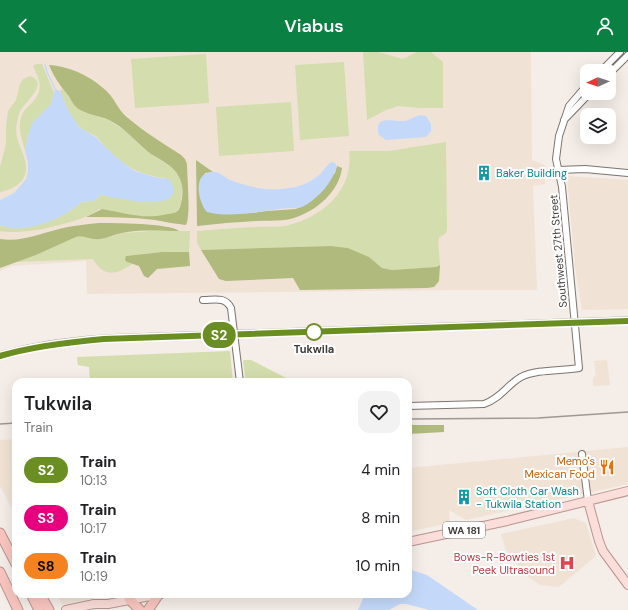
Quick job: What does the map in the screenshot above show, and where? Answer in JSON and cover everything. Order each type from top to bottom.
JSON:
[{"type":"highway","points":[[0,528],[12,547]]},
{"type":"highway","points":[[0,533],[12,556]]},
{"type":"highway","points":[[0,563],[12,586]]},
{"type":"highway","points":[[0,572],[12,597]]},
{"type":"highway","points":[[12,598],[18,610]]},
{"type":"highway","points":[[18,598],[24,610]]},
{"type":"highway","points":[[34,598],[43,608]]},
{"type":"highway","points":[[41,598],[43,608]]},
{"type":"highway","points":[[129,598],[132,610]]},
{"type":"highway","points":[[130,598],[140,610]]},
{"type":"highway","points":[[148,610],[157,598]]},
{"type":"main road","name":"WA 181","points":[[412,541],[507,521],[628,491]]},
{"type":"main road","points":[[588,501],[603,551],[626,582]]},
{"type":"main road","points":[[100,610],[108,604],[126,598]]},
{"type":"main road","points":[[66,610],[94,604],[108,604]]},
{"type":"street","points":[[608,64],[620,52]]},
{"type":"street","points":[[616,67],[628,55]]},
{"type":"street","name":"Southwest 27th Street","points":[[412,406],[479,404],[489,402],[499,397],[518,379],[530,373],[579,368],[562,187],[556,159],[559,136],[569,106],[580,92]]},
{"type":"street","name":"Southwest 27th Street","points":[[564,120],[583,100]]},
{"type":"street","points":[[558,170],[585,169],[628,173]]},
{"type":"street","points":[[203,300],[223,300],[228,302],[232,313],[240,378]]},
{"type":"street","points":[[582,454],[588,501]]},
{"type":"shaded area","points":[[0,52],[531,52],[532,160],[545,165],[545,184],[533,186],[537,290],[87,294],[86,261],[12,266],[0,271]]},
{"type":"shaded area","points":[[567,176],[628,180],[628,309],[582,310],[575,268]]},
{"type":"shaded area","points":[[607,360],[610,385],[593,386],[593,378],[596,375],[594,361]]},
{"type":"shaded area","points":[[12,439],[12,508],[0,486],[0,440]]},
{"type":"shaded area","points":[[628,447],[628,484],[466,520],[449,510],[450,523],[412,531],[412,468]]},
{"type":"shaded area","points":[[574,518],[586,523],[596,556],[559,587],[540,585],[527,576],[506,550],[501,534]]},
{"type":"shaded area","points":[[59,598],[96,598],[62,605]]},
{"type":"green space","points":[[363,52],[378,52],[403,59],[417,52],[431,52],[443,62],[443,108],[398,106],[386,110],[367,120]]},
{"type":"green space","points":[[206,54],[209,103],[135,108],[131,59]]},
{"type":"green space","points":[[344,62],[349,136],[300,140],[295,65]]},
{"type":"green space","points":[[36,64],[42,64],[54,93],[51,104],[29,132],[25,151],[20,133],[20,124],[23,113],[36,98],[38,93],[40,85],[33,66]]},
{"type":"green space","points":[[49,65],[75,71],[91,79],[111,96],[125,116],[185,159],[187,164],[189,205],[186,225],[138,218],[86,217],[102,209],[143,216],[159,216],[176,212],[181,203],[182,184],[181,180],[173,169],[147,151],[119,126],[105,118],[87,113],[75,106],[57,80]]},
{"type":"green space","points":[[30,76],[35,79],[37,87],[35,92],[20,111],[16,129],[18,141],[24,156],[26,172],[22,181],[10,189],[0,192],[0,167],[6,144],[8,111],[16,100],[20,84],[23,79]]},
{"type":"green space","points":[[62,89],[75,106],[83,112],[109,120],[127,132],[145,150],[174,169],[182,182],[181,204],[175,213],[160,217],[150,217],[132,216],[99,209],[79,219],[51,227],[22,232],[0,231],[0,225],[9,228],[20,228],[44,223],[65,214],[81,202],[94,201],[100,195],[158,202],[166,178],[149,175],[127,165],[107,149],[97,137],[84,131],[68,111],[60,91]]},
{"type":"green space","points":[[291,102],[294,151],[219,156],[216,107]]},
{"type":"green space","points":[[446,142],[447,229],[446,233],[439,238],[438,244],[440,265],[436,267],[392,270],[382,268],[369,257],[348,248],[331,246],[201,250],[197,243],[197,231],[285,226],[302,221],[314,215],[325,208],[341,189],[347,177],[349,151],[389,151]]},
{"type":"green space","points":[[196,160],[213,172],[205,173],[199,191],[204,208],[213,213],[226,214],[296,209],[335,173],[337,166],[342,168],[340,177],[331,193],[318,205],[302,215],[285,220],[197,226]]},
{"type":"green space","points":[[99,223],[128,223],[164,226],[179,231],[136,231],[98,239],[76,237],[36,255],[0,268],[0,239],[8,240],[25,238],[68,227]]},
{"type":"green space","points":[[190,231],[189,252],[162,252],[126,256],[127,262],[132,264],[121,271],[111,273],[101,269],[93,259],[15,262],[36,255],[76,237],[83,236],[96,240],[123,233]]},
{"type":"green space","points":[[331,246],[348,248],[369,257],[382,268],[392,270],[436,267],[440,265],[439,281],[434,287],[427,288],[300,290],[293,278],[226,281],[219,279],[201,250]]},
{"type":"green space","points":[[162,252],[189,252],[190,266],[157,269],[148,278],[144,276],[139,266],[125,260],[126,256]]},
{"type":"green space","points":[[230,351],[233,378],[90,378],[89,367],[78,365],[77,357]]},
{"type":"green space","points":[[244,360],[251,360],[286,378],[245,378]]},
{"type":"green space","points":[[412,425],[444,425],[444,432],[412,434]]},
{"type":"water","points":[[55,89],[60,91],[67,108],[79,127],[97,138],[118,159],[135,171],[154,177],[169,179],[173,193],[169,198],[161,201],[140,202],[100,195],[94,201],[81,202],[65,214],[43,224],[20,228],[9,228],[0,225],[0,200],[14,193],[26,179],[28,163],[25,151],[29,132],[32,123],[51,104]]},
{"type":"water","points":[[420,115],[426,116],[431,124],[431,131],[426,137],[386,140],[379,135],[379,124],[385,120],[405,121]]},
{"type":"water","points":[[332,162],[337,166],[332,178],[324,190],[314,200],[299,208],[227,215],[217,214],[207,212],[199,195],[199,182],[202,177],[212,172],[251,186],[266,189],[281,189],[297,187],[309,182],[316,178]]},
{"type":"water","points":[[412,570],[427,575],[478,610],[429,610],[406,604],[400,604],[389,610],[358,610],[363,598],[412,598]]},
{"type":"waterway","points":[[45,64],[55,89]]},
{"type":"railway","points":[[0,352],[53,340],[107,335],[628,317]]},
{"type":"railway","points":[[0,359],[61,347],[124,341],[628,324]]},
{"type":"railway","points":[[412,419],[538,418],[628,412]]},
{"type":"railway","points":[[0,424],[12,423]]},
{"type":"train","name":"S2","points":[[0,356],[40,346],[104,339],[628,321]]},
{"type":"place","name":"Baker Building","points":[[484,173]]},
{"type":"place","name":"Tukwila","points":[[314,332]]},
{"type":"place","name":"Memo's Mexican Food","points":[[607,467]]},
{"type":"place","name":"Soft Cloth Car Wash - Tukwila Station","points":[[464,497]]},
{"type":"place","name":"Bows-R-Bowties 1st Peek Ultrasound","points":[[567,563]]}]
